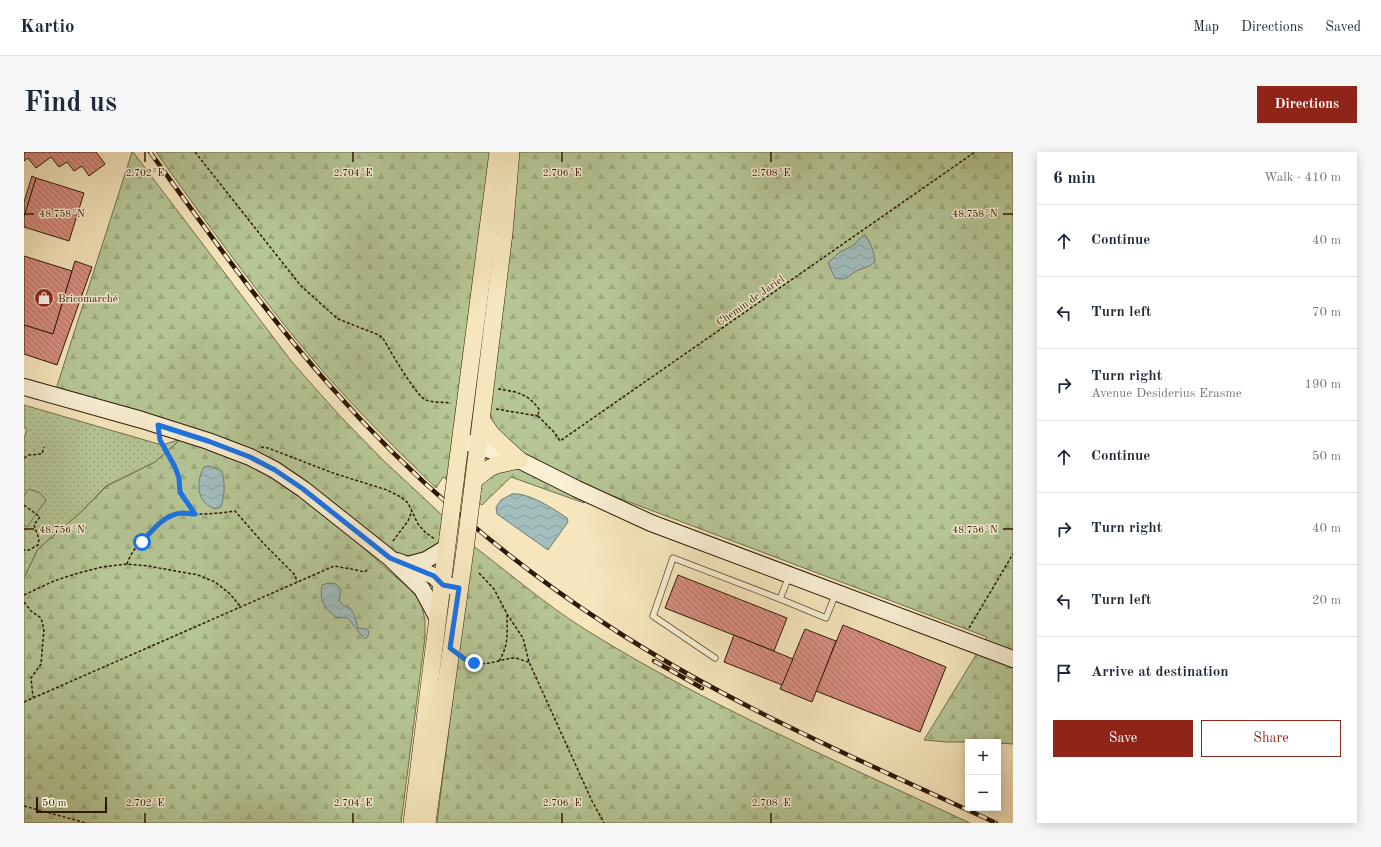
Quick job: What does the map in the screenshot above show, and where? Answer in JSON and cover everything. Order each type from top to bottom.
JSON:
[{"type":"main road","points":[[427,823],[450,648],[451,586],[443,541],[455,482],[461,441],[498,152]]},
{"type":"main road","points":[[412,823],[437,617],[465,550],[504,233],[511,152]]},
{"type":"main road","points":[[24,387],[158,425],[241,454],[275,470],[303,489],[390,558],[422,589],[437,617]]},
{"type":"main road","points":[[482,421],[492,435],[519,460]]},
{"type":"main road","points":[[461,441],[519,460],[651,523],[1013,659]]},
{"type":"main road","points":[[473,487],[488,469],[496,465],[519,460]]},
{"type":"main road","points":[[408,565],[426,560],[443,541]]},
{"type":"main road","points":[[390,558],[434,576],[451,586]]},
{"type":"main road","points":[[422,589],[435,589],[451,586]]},
{"type":"lane","points":[[715,658],[653,616],[673,558],[826,618],[836,593]]},
{"type":"lane","points":[[780,599],[790,576]]},
{"type":"path","points":[[195,152],[301,286],[338,319],[378,335],[384,340],[411,383],[423,398],[429,401],[452,403]]},
{"type":"path","name":"Chemin de Jariel","points":[[538,416],[554,432],[560,441],[976,152]]},
{"type":"path","points":[[486,387],[518,392],[532,400],[539,409],[538,416],[494,409]]},
{"type":"path","points":[[158,425],[160,440],[175,467],[179,478],[180,492],[195,514]]},
{"type":"path","points":[[241,454],[247,446],[268,448],[387,490],[405,501],[418,524],[426,533],[443,541]]},
{"type":"path","points":[[24,458],[29,455],[42,454],[44,447]]},
{"type":"path","points":[[24,505],[40,517],[34,525],[39,539],[38,544],[29,550],[24,550]]},
{"type":"path","points":[[127,564],[129,558],[155,527],[168,518],[182,513],[195,514],[235,511],[264,544],[295,575],[297,582]]},
{"type":"path","points":[[393,541],[408,521],[412,511]]},
{"type":"path","points":[[961,640],[1013,554]]},
{"type":"path","points":[[24,595],[54,581],[75,574],[102,567],[127,564],[148,566],[198,575],[215,582],[230,593],[241,607]]},
{"type":"path","points":[[24,702],[334,566],[351,570],[356,569],[364,572],[369,569]]},
{"type":"path","points":[[479,573],[494,589],[507,614],[523,638],[529,662],[592,801],[604,823]]},
{"type":"path","points":[[24,602],[41,618],[44,629],[41,664],[31,678],[33,698]]},
{"type":"path","points":[[499,661],[504,652],[507,641],[507,614]]},
{"type":"path","points":[[450,648],[466,660],[474,663],[488,664],[515,658],[529,662]]},
{"type":"path","points":[[24,806],[86,823]]},
{"type":"green space","points":[[132,152],[292,362],[340,416],[383,460],[443,516],[440,539],[437,545],[432,549],[427,552],[414,555],[401,555],[395,553],[309,484],[274,463],[56,389]]},
{"type":"green space","points":[[156,152],[1013,152],[1013,744],[1001,743],[1001,739],[965,739],[965,742],[924,740],[987,637],[592,488],[584,503],[511,477],[482,505],[443,477],[436,488],[389,442],[328,378],[253,285]]},
{"type":"green space","points":[[24,405],[162,445],[181,439],[155,462],[106,486],[80,513],[38,549],[24,578],[24,438],[27,429],[24,428]]},
{"type":"green space","points":[[181,439],[218,451],[254,466],[277,478],[295,490],[329,517],[411,590],[421,602],[425,620],[425,637],[401,823],[24,823],[24,578],[38,549],[80,513],[107,486],[155,462]]},
{"type":"green space","points":[[29,489],[40,493],[46,500],[27,527],[24,525],[24,496]]},
{"type":"green space","points":[[472,545],[569,619],[630,656],[774,732],[970,823],[437,823]]},
{"type":"water","points":[[864,235],[872,247],[875,262],[846,278],[835,278],[828,263],[840,252],[854,245]]},
{"type":"water","points":[[210,466],[222,471],[224,481],[224,493],[221,507],[215,509],[204,502],[199,491],[199,479],[201,473],[204,467]]},
{"type":"water","points":[[512,494],[533,498],[567,518],[568,522],[548,550],[497,514],[496,507],[501,500]]},
{"type":"water","points":[[329,583],[336,584],[341,589],[339,601],[352,611],[358,628],[369,631],[368,636],[365,639],[348,618],[336,617],[323,604],[321,596],[322,585]]},
{"type":"building","points":[[24,152],[96,152],[105,164],[89,176],[82,166],[74,171],[67,162],[59,167],[51,157],[36,168],[28,158],[24,161]]},
{"type":"building","points":[[32,176],[36,178],[24,217],[24,202]]},
{"type":"building","points":[[36,178],[84,193],[69,241],[24,227],[24,217]]},
{"type":"building","name":"Bricomarché","points":[[24,256],[72,271],[53,334],[24,325]]},
{"type":"building","points":[[75,261],[92,267],[57,365],[24,354],[24,325],[53,334]]},
{"type":"building","points":[[678,575],[787,618],[774,651],[665,608]]},
{"type":"building","points":[[843,625],[946,667],[920,732],[816,691]]},
{"type":"building","points":[[805,629],[836,641],[812,702],[780,689]]},
{"type":"building","points":[[734,635],[793,659],[782,685],[724,662]]},
{"type":"railway","points":[[150,152],[261,302],[332,388],[394,454],[462,516],[497,545],[570,600],[607,625],[653,654],[701,681],[749,707],[847,755],[996,823]]},
{"type":"railway","points":[[654,661],[702,688]]},
{"type":"place","name":"Bricomarché","points":[[44,298]]},
{"type":"route","points":[[142,542],[155,527],[168,518],[182,513],[195,514],[180,492],[179,478],[175,467],[160,440],[158,425],[208,441],[250,457],[275,470],[303,489],[390,558],[434,576],[443,585],[459,588],[450,648],[466,660],[474,663]]}]
